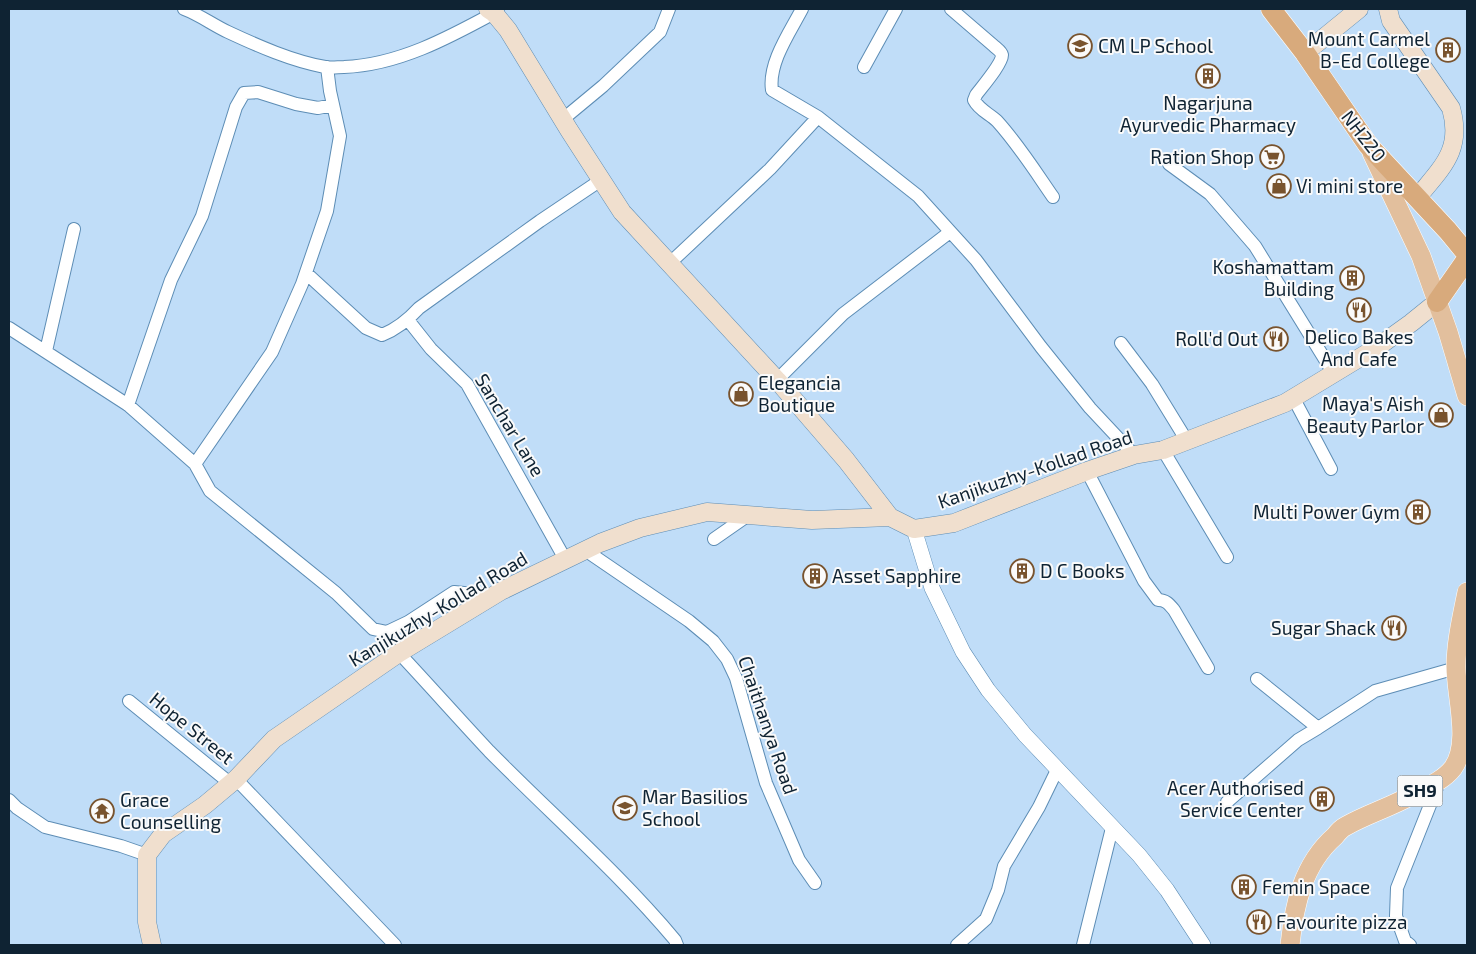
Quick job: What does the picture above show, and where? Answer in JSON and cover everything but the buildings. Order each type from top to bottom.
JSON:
[{"type":"highway","name":"NH220","points":[[1271,9],[1305,53],[1368,145],[1467,254]]},
{"type":"highway","points":[[1437,302],[1467,259]]},
{"type":"main road","points":[[1305,53],[1359,9]]},
{"type":"main road","points":[[1388,9],[1391,21],[1451,108],[1456,124],[1455,139],[1449,155],[1441,169],[1417,198]]},
{"type":"main road","points":[[493,10],[508,30],[562,120],[622,212],[776,380],[846,460],[890,517]]},
{"type":"main road","points":[[1368,145],[1421,256],[1467,396]]},
{"type":"main road","name":"Kanjikuzhy-Kollad Road","points":[[147,855],[163,834],[206,805],[233,782],[274,739],[399,653],[493,596],[585,550],[640,528],[707,512],[812,520],[890,517],[914,529],[954,523],[1087,471],[1134,455],[1163,450],[1294,398],[1411,323],[1437,302]]},
{"type":"main road","name":"SH9","points":[[1290,945],[1292,920],[1303,880],[1322,847],[1345,826],[1393,806],[1440,780],[1453,768],[1460,751],[1462,730],[1456,668],[1459,632],[1467,592]]},
{"type":"main road","points":[[147,855],[147,922],[152,945]]},
{"type":"street","points":[[184,9],[202,16],[227,31],[270,49],[301,61],[327,67],[360,66],[421,49],[460,32],[493,10]]},
{"type":"street","points":[[562,120],[603,86],[660,32],[669,9]]},
{"type":"street","points":[[802,9],[772,68],[772,90],[818,117],[918,196],[976,260],[1041,347],[1090,408],[1134,455]]},
{"type":"street","points":[[864,67],[896,9]]},
{"type":"street","points":[[952,9],[994,46],[1002,56],[974,100],[977,105],[1002,127],[1053,196]]},
{"type":"street","points":[[195,464],[272,352],[306,273],[326,211],[340,136],[327,67]]},
{"type":"street","points":[[128,405],[171,280],[202,216],[236,107],[244,94],[258,92],[296,104],[318,108],[333,106]]},
{"type":"street","points":[[670,263],[770,169],[818,117]]},
{"type":"street","points":[[1169,164],[1210,194],[1255,246],[1334,374]]},
{"type":"street","points":[[306,273],[366,328],[382,335],[393,331],[408,320],[419,308],[532,226],[601,180]]},
{"type":"street","points":[[46,351],[74,228]]},
{"type":"street","points":[[776,380],[843,314],[950,232]]},
{"type":"street","name":"Sanchar Lane","points":[[408,320],[431,349],[467,384],[566,559]]},
{"type":"street","points":[[11,332],[46,351],[128,405],[195,464],[210,491],[336,593],[373,629],[387,632],[408,622],[454,592],[493,596]]},
{"type":"street","points":[[1121,343],[1152,384],[1187,441]]},
{"type":"street","points":[[1294,398],[1331,469]]},
{"type":"street","points":[[1163,450],[1228,557]]},
{"type":"street","points":[[1087,471],[1144,581],[1158,600],[1167,603],[1174,610],[1208,668]]},
{"type":"street","points":[[714,539],[747,516]]},
{"type":"street","points":[[914,529],[932,588],[963,652],[988,690],[1057,770],[1139,855],[1167,890],[1204,945]]},
{"type":"street","name":"Chaithanya Road","points":[[585,550],[689,621],[713,641],[728,659],[736,678],[766,783],[799,860],[815,883]]},
{"type":"street","points":[[399,653],[490,751],[625,884],[676,940],[678,945]]},
{"type":"street","points":[[1227,802],[1298,740],[1375,691],[1456,668]]},
{"type":"street","points":[[1257,679],[1318,728]]},
{"type":"street","name":"Hope Street","points":[[129,701],[233,782],[395,945]]},
{"type":"street","points":[[957,945],[986,919],[998,890],[1004,866],[1039,807],[1057,770]]},
{"type":"street","points":[[1410,945],[1405,941],[1396,916],[1397,888],[1440,780]]},
{"type":"street","points":[[9,800],[17,808],[45,827],[120,846],[147,855]]},
{"type":"street","points":[[1083,945],[1112,828]]},
{"type":"place","name":"CM LP School","points":[[1080,46]]},
{"type":"place","name":"Mount Carmel B-Ed College","points":[[1448,50]]},
{"type":"place","name":"Nagarjuna Ayurvedic Pharmacy","points":[[1208,76]]},
{"type":"place","name":"Ration Shop","points":[[1272,157]]},
{"type":"place","name":"Vi mini store","points":[[1279,186]]},
{"type":"place","name":"Koshamattam Building","points":[[1352,278]]},
{"type":"place","name":"Delico Bakes And Cafe","points":[[1359,310]]},
{"type":"place","name":"Roll'd Out","points":[[1276,339]]},
{"type":"place","name":"Elegancia Boutique","points":[[741,394]]},
{"type":"place","name":"Maya's Aish Beauty Parlor","points":[[1441,415]]},
{"type":"place","name":"Multi Power Gym","points":[[1418,512]]},
{"type":"place","name":"D C Books","points":[[1022,571]]},
{"type":"place","name":"Asset Sapphire","points":[[815,576]]},
{"type":"place","name":"Sugar Shack","points":[[1394,628]]},
{"type":"place","name":"Acer Authorised Service Center","points":[[1322,799]]},
{"type":"place","name":"Mar Basilios School","points":[[625,808]]},
{"type":"place","name":"Grace Counselling","points":[[102,811]]},
{"type":"place","name":"Femin Space","points":[[1244,887]]},
{"type":"place","name":"Favourite pizza","points":[[1259,922]]}]
